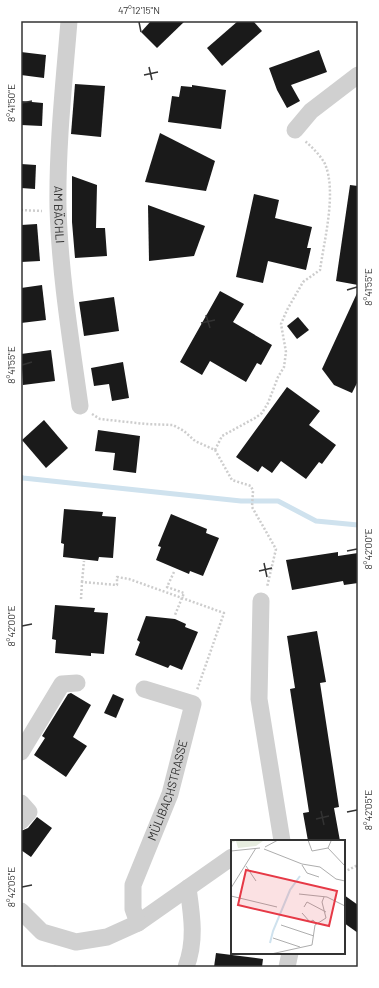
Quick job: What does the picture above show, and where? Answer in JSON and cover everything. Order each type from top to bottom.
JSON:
[{"type":"street","name":"AM BÄCHLI","points":[[69,21],[58,162],[58,211],[63,281],[80,406]]},
{"type":"street","points":[[295,130],[311,111],[358,74]]},
{"type":"street","points":[[260,601],[259,699],[282,840]]},
{"type":"street","points":[[21,752],[62,684],[77,683]]},
{"type":"street","points":[[144,689],[192,704]]},
{"type":"street","name":"MÜLIBACHSTRASSE","points":[[138,923],[133,909],[133,884],[170,794],[192,704]]},
{"type":"street","points":[[21,803],[29,812],[21,821]]},
{"type":"street","points":[[21,911],[42,932],[76,942],[107,937],[138,923],[231,858]]},
{"type":"street","points":[[186,967],[191,952],[193,924],[188,888]]},
{"type":"street","points":[[287,967],[290,954]]},
{"type":"path","points":[[215,450],[222,436],[255,418],[262,413],[268,404],[278,377],[284,368],[286,352],[281,324],[303,282],[320,270],[329,202],[329,178],[324,163],[295,130]]},
{"type":"path","points":[[21,210],[58,211]]},
{"type":"path","points":[[80,406],[100,419],[146,424],[173,425],[184,431],[194,441],[215,450],[232,480],[236,483],[248,484],[253,491],[252,504],[276,549],[265,593],[260,601]]},
{"type":"path","points":[[81,599],[84,561]]},
{"type":"path","points":[[174,572],[168,587],[184,593],[174,615]]},
{"type":"path","points":[[82,582],[117,585],[118,577],[129,579],[224,613],[192,704]]},
{"type":"path","points":[[345,872],[358,866]]},
{"type":"building","points":[[151,21],[185,21],[157,48],[141,32]]},
{"type":"building","points":[[238,21],[253,21],[262,31],[222,66],[207,48]]},
{"type":"building","points":[[319,50],[327,72],[291,85],[300,101],[287,108],[277,90],[269,68]]},
{"type":"building","points":[[21,52],[46,55],[44,78],[21,75]]},
{"type":"building","points":[[75,84],[105,86],[101,137],[71,134]]},
{"type":"building","points":[[192,85],[226,90],[221,129],[168,122],[172,96],[179,97],[181,86],[192,87]]},
{"type":"building","points":[[21,101],[43,103],[42,126],[21,125]]},
{"type":"building","points":[[160,133],[215,161],[206,191],[145,182]]},
{"type":"building","points":[[21,164],[36,165],[35,189],[21,188]]},
{"type":"building","points":[[72,176],[97,185],[96,228],[105,228],[107,256],[75,258],[72,222]]},
{"type":"building","points":[[350,185],[358,186],[358,285],[336,281]]},
{"type":"building","points":[[254,194],[279,200],[275,218],[312,227],[307,248],[311,248],[306,270],[268,261],[263,283],[236,277]]},
{"type":"building","points":[[148,205],[205,226],[194,256],[149,261]]},
{"type":"building","points":[[37,224],[40,261],[21,262],[21,225]]},
{"type":"building","points":[[42,285],[46,320],[21,323],[21,288]]},
{"type":"building","points":[[220,291],[244,304],[233,322],[272,345],[261,365],[257,363],[246,382],[210,361],[202,375],[180,362]]},
{"type":"building","points":[[358,291],[358,381],[352,393],[334,385],[322,369]]},
{"type":"building","points":[[114,297],[119,331],[84,336],[79,302]]},
{"type":"building","points":[[298,317],[309,330],[297,339],[287,326]]},
{"type":"building","points":[[51,350],[55,381],[23,385],[21,354]]},
{"type":"building","points":[[123,362],[129,398],[112,401],[109,384],[94,386],[91,368]]},
{"type":"building","points":[[287,387],[320,411],[309,425],[336,445],[322,464],[319,462],[306,479],[281,461],[272,473],[262,466],[258,472],[236,457]]},
{"type":"building","points":[[44,420],[68,448],[46,468],[22,440]]},
{"type":"building","points":[[98,430],[140,436],[136,473],[113,470],[115,453],[95,451]]},
{"type":"building","points":[[64,509],[103,512],[102,516],[116,517],[113,558],[99,557],[98,561],[63,557],[64,544],[61,543]]},
{"type":"building","points":[[171,514],[207,529],[206,533],[219,538],[203,576],[190,571],[189,574],[156,560],[161,547],[158,546]]},
{"type":"building","points":[[338,552],[338,556],[358,553],[358,583],[344,585],[343,581],[292,590],[286,560]]},
{"type":"building","points":[[55,605],[95,608],[94,612],[108,613],[104,654],[91,653],[91,656],[55,653],[56,640],[52,639]]},
{"type":"building","points":[[146,616],[175,619],[186,624],[185,627],[198,632],[182,670],[170,665],[168,668],[135,655],[140,642],[137,640]]},
{"type":"building","points":[[317,631],[326,682],[320,683],[339,807],[334,808],[340,840],[308,840],[303,813],[309,812],[290,689],[295,688],[287,636]]},
{"type":"building","points":[[71,693],[91,705],[73,737],[87,746],[66,777],[34,755],[45,738],[42,736],[68,694]]},
{"type":"building","points":[[113,694],[124,699],[116,718],[104,713]]},
{"type":"building","points":[[37,817],[52,828],[31,857],[21,850],[21,831],[28,828]]},
{"type":"building","points":[[345,896],[358,905],[358,933],[345,924]]},
{"type":"building","points":[[216,953],[263,959],[262,967],[214,967]]},
{"type":"waterway","points":[[21,477],[241,501],[278,501],[316,521],[358,525]]}]
